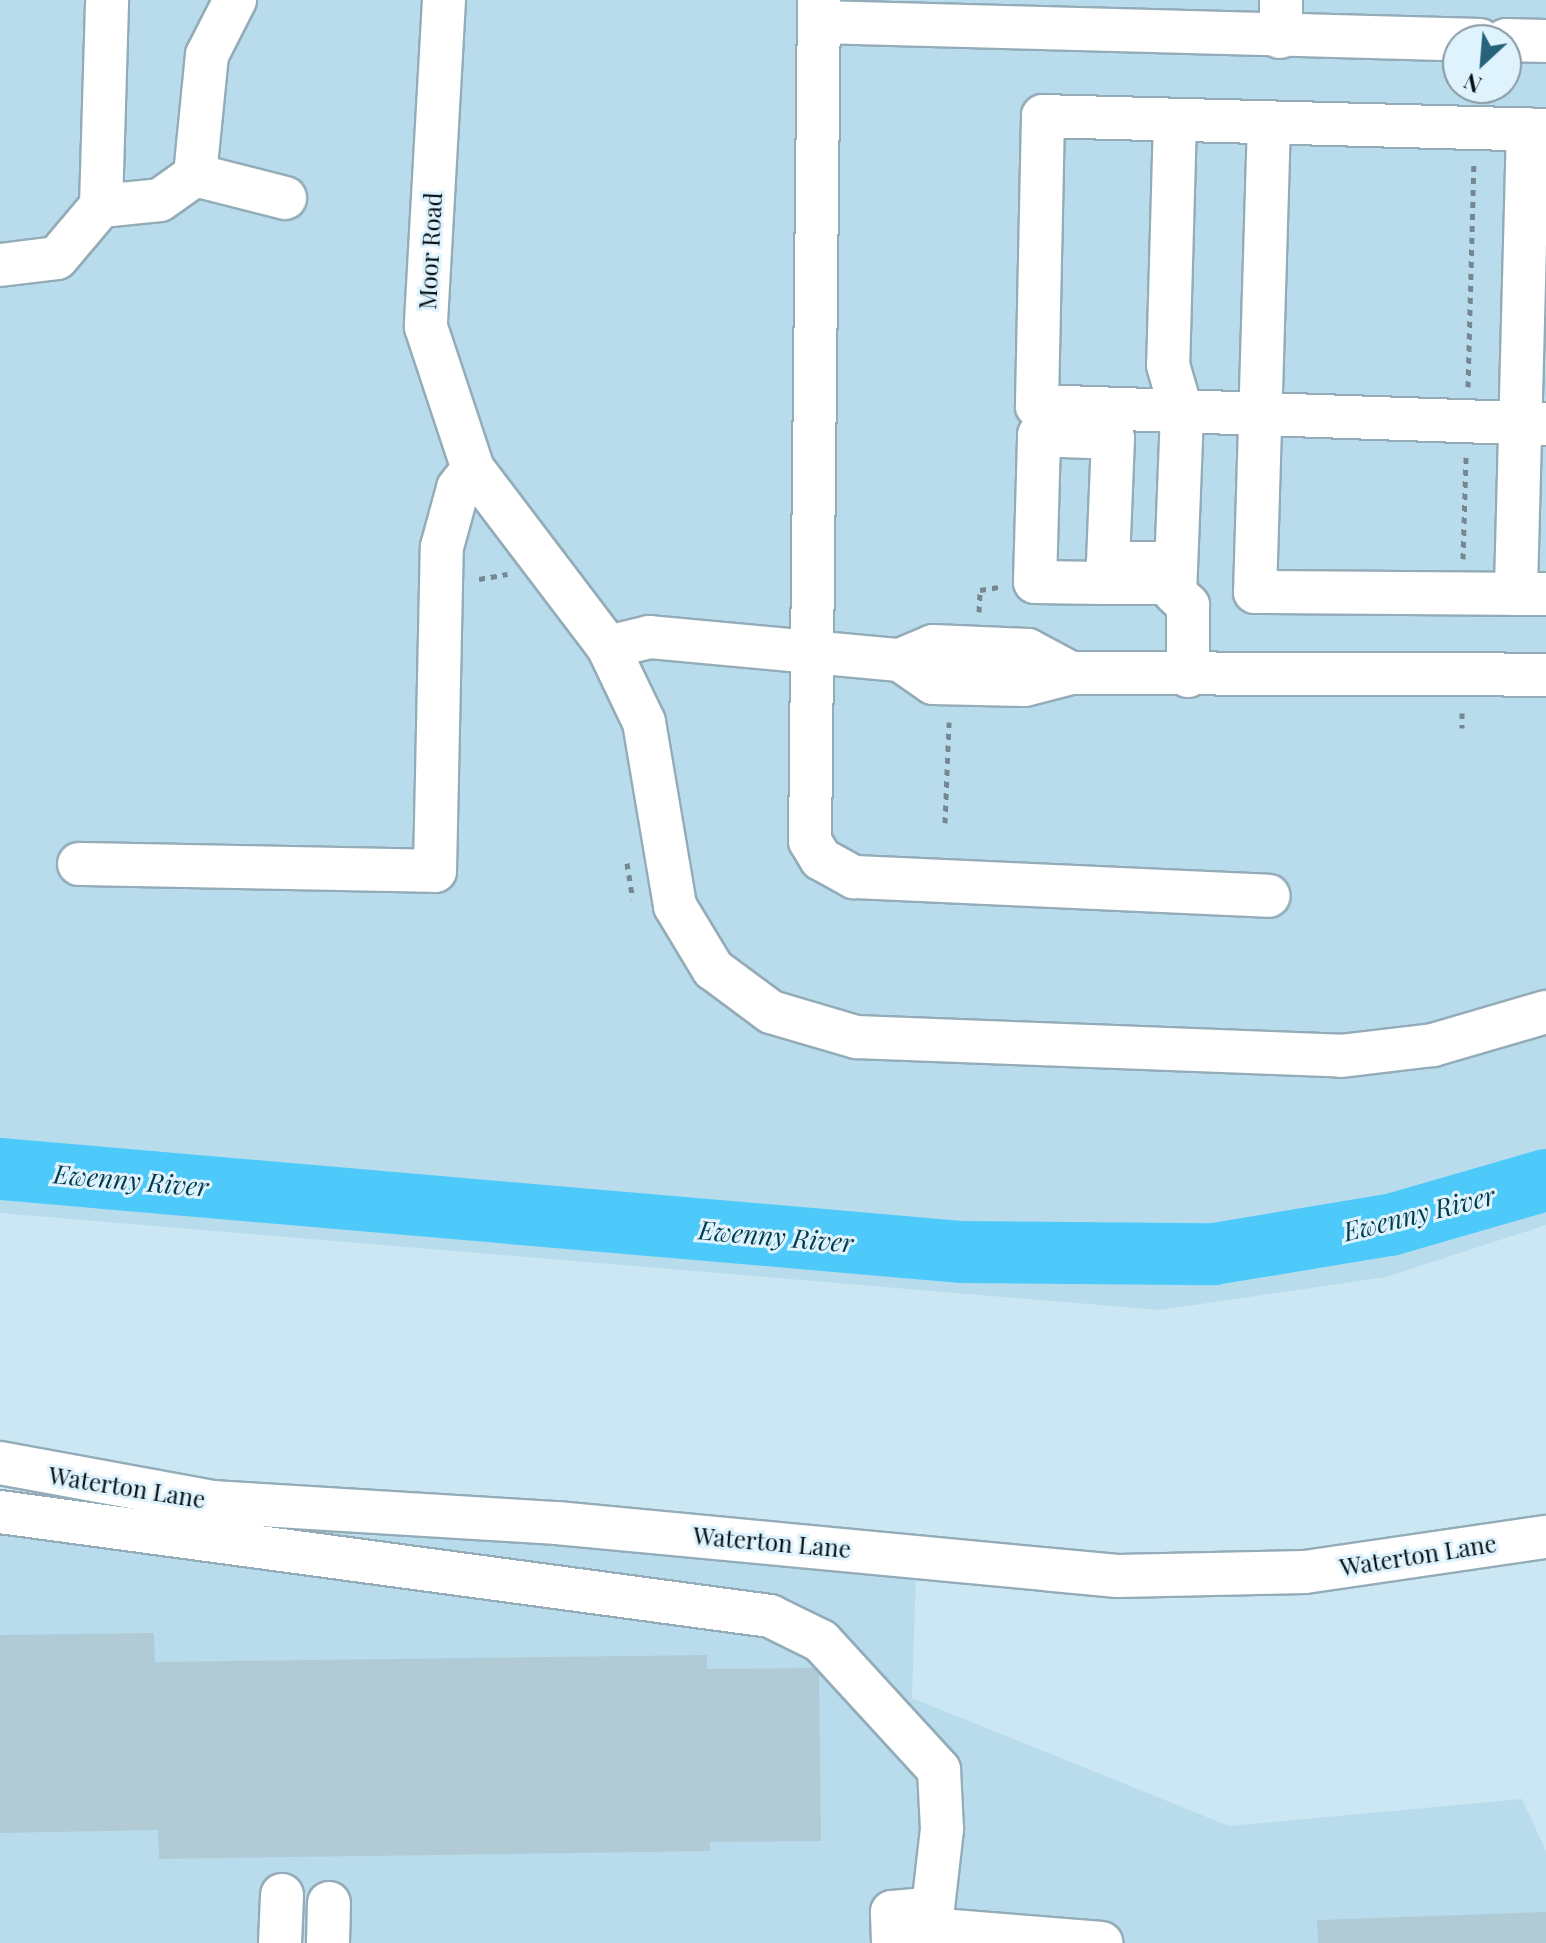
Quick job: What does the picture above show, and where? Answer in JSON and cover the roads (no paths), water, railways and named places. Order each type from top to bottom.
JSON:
[{"type":"street","points":[[0,265],[57,258],[101,206],[107,0]]},
{"type":"street","points":[[101,206],[160,200],[195,175],[207,55],[235,0]]},
{"type":"street","name":"Moor Road","points":[[444,0],[426,327],[473,469],[608,647],[644,722],[675,906],[713,969],[771,1012],[856,1037],[1341,1056],[1433,1045],[1546,1012]]},
{"type":"street","points":[[1269,896],[854,877],[821,859],[810,841],[819,11],[1280,18],[1442,36]]},
{"type":"street","points":[[1522,40],[1546,41]]},
{"type":"street","points":[[1269,122],[1263,415],[1255,592],[1531,594],[1534,423],[1537,130],[1269,122],[1043,116],[1037,406],[1182,413],[1263,415],[1534,423]]},
{"type":"street","points":[[1174,675],[1162,605],[1175,580],[1182,413],[1168,365],[1175,120]]},
{"type":"street","points":[[195,175],[285,198]]},
{"type":"street","points":[[79,864],[435,871],[439,803],[442,547],[458,488],[473,469]]},
{"type":"street","points":[[1107,573],[1175,580]]},
{"type":"street","points":[[608,647],[650,637],[900,660],[933,683],[1025,685],[1071,673],[1546,675]]},
{"type":"street","name":"Waterton Lane","points":[[0,1463],[213,1502],[557,1523],[1118,1576],[1305,1572],[1546,1537]]},
{"type":"street","points":[[0,1512],[770,1616],[821,1641],[939,1770],[942,1829],[914,1927],[1101,1943]]},
{"type":"street","points":[[280,1943],[282,1895]]},
{"type":"waterway","name":"Ewenny River","points":[[0,1169],[962,1252],[1214,1254],[1390,1225],[1546,1180]]}]
